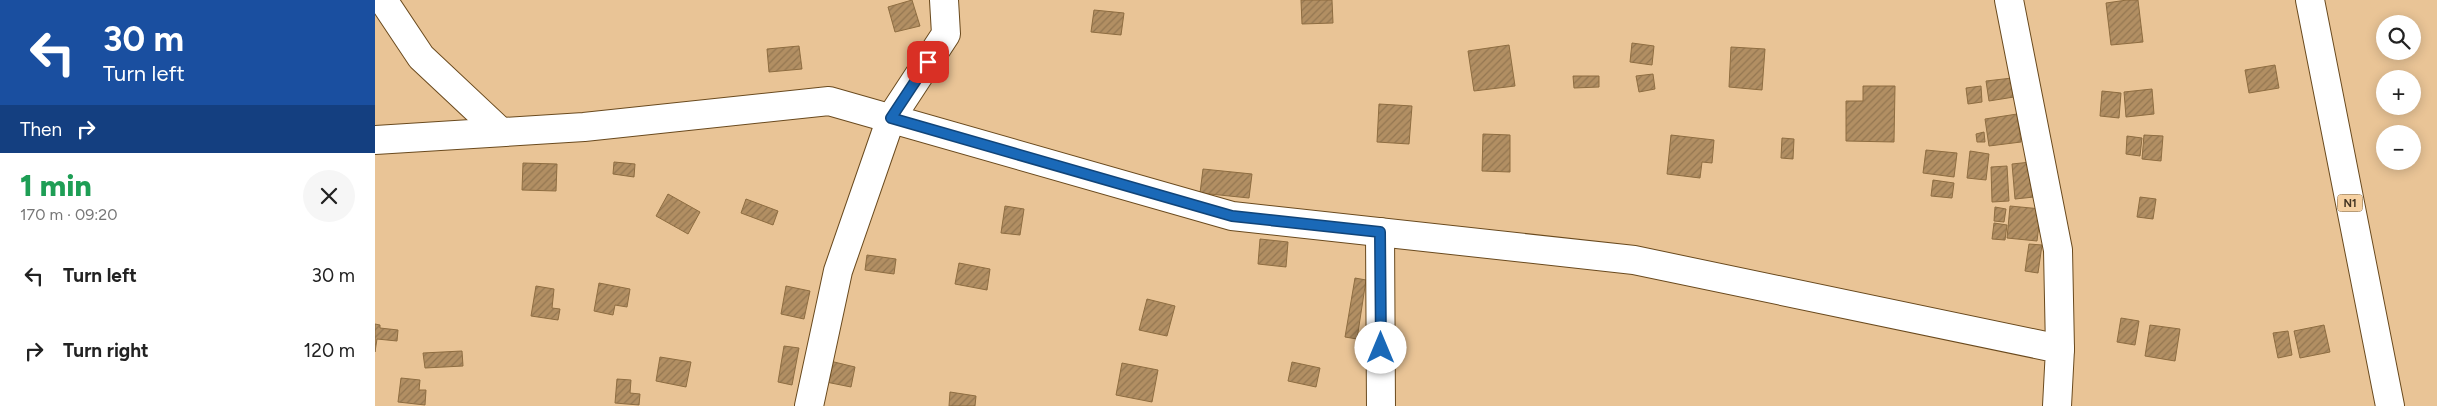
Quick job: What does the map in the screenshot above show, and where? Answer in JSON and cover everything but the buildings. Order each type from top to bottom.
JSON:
[{"type":"street","points":[[383,0],[421,57],[501,132]]},
{"type":"street","points":[[809,406],[838,271],[891,118],[946,34],[944,0]]},
{"type":"street","points":[[2009,0],[2058,250],[2060,348],[2057,406]]},
{"type":"street","name":"N1","points":[[2310,0],[2391,406]]},
{"type":"street","points":[[375,140],[584,127],[829,101],[1232,216],[1634,260],[2060,348]]},
{"type":"street","points":[[1380,232],[1381,406]]},
{"type":"route","points":[[928,62],[891,118],[1232,216],[1380,232],[1381,348]]}]
